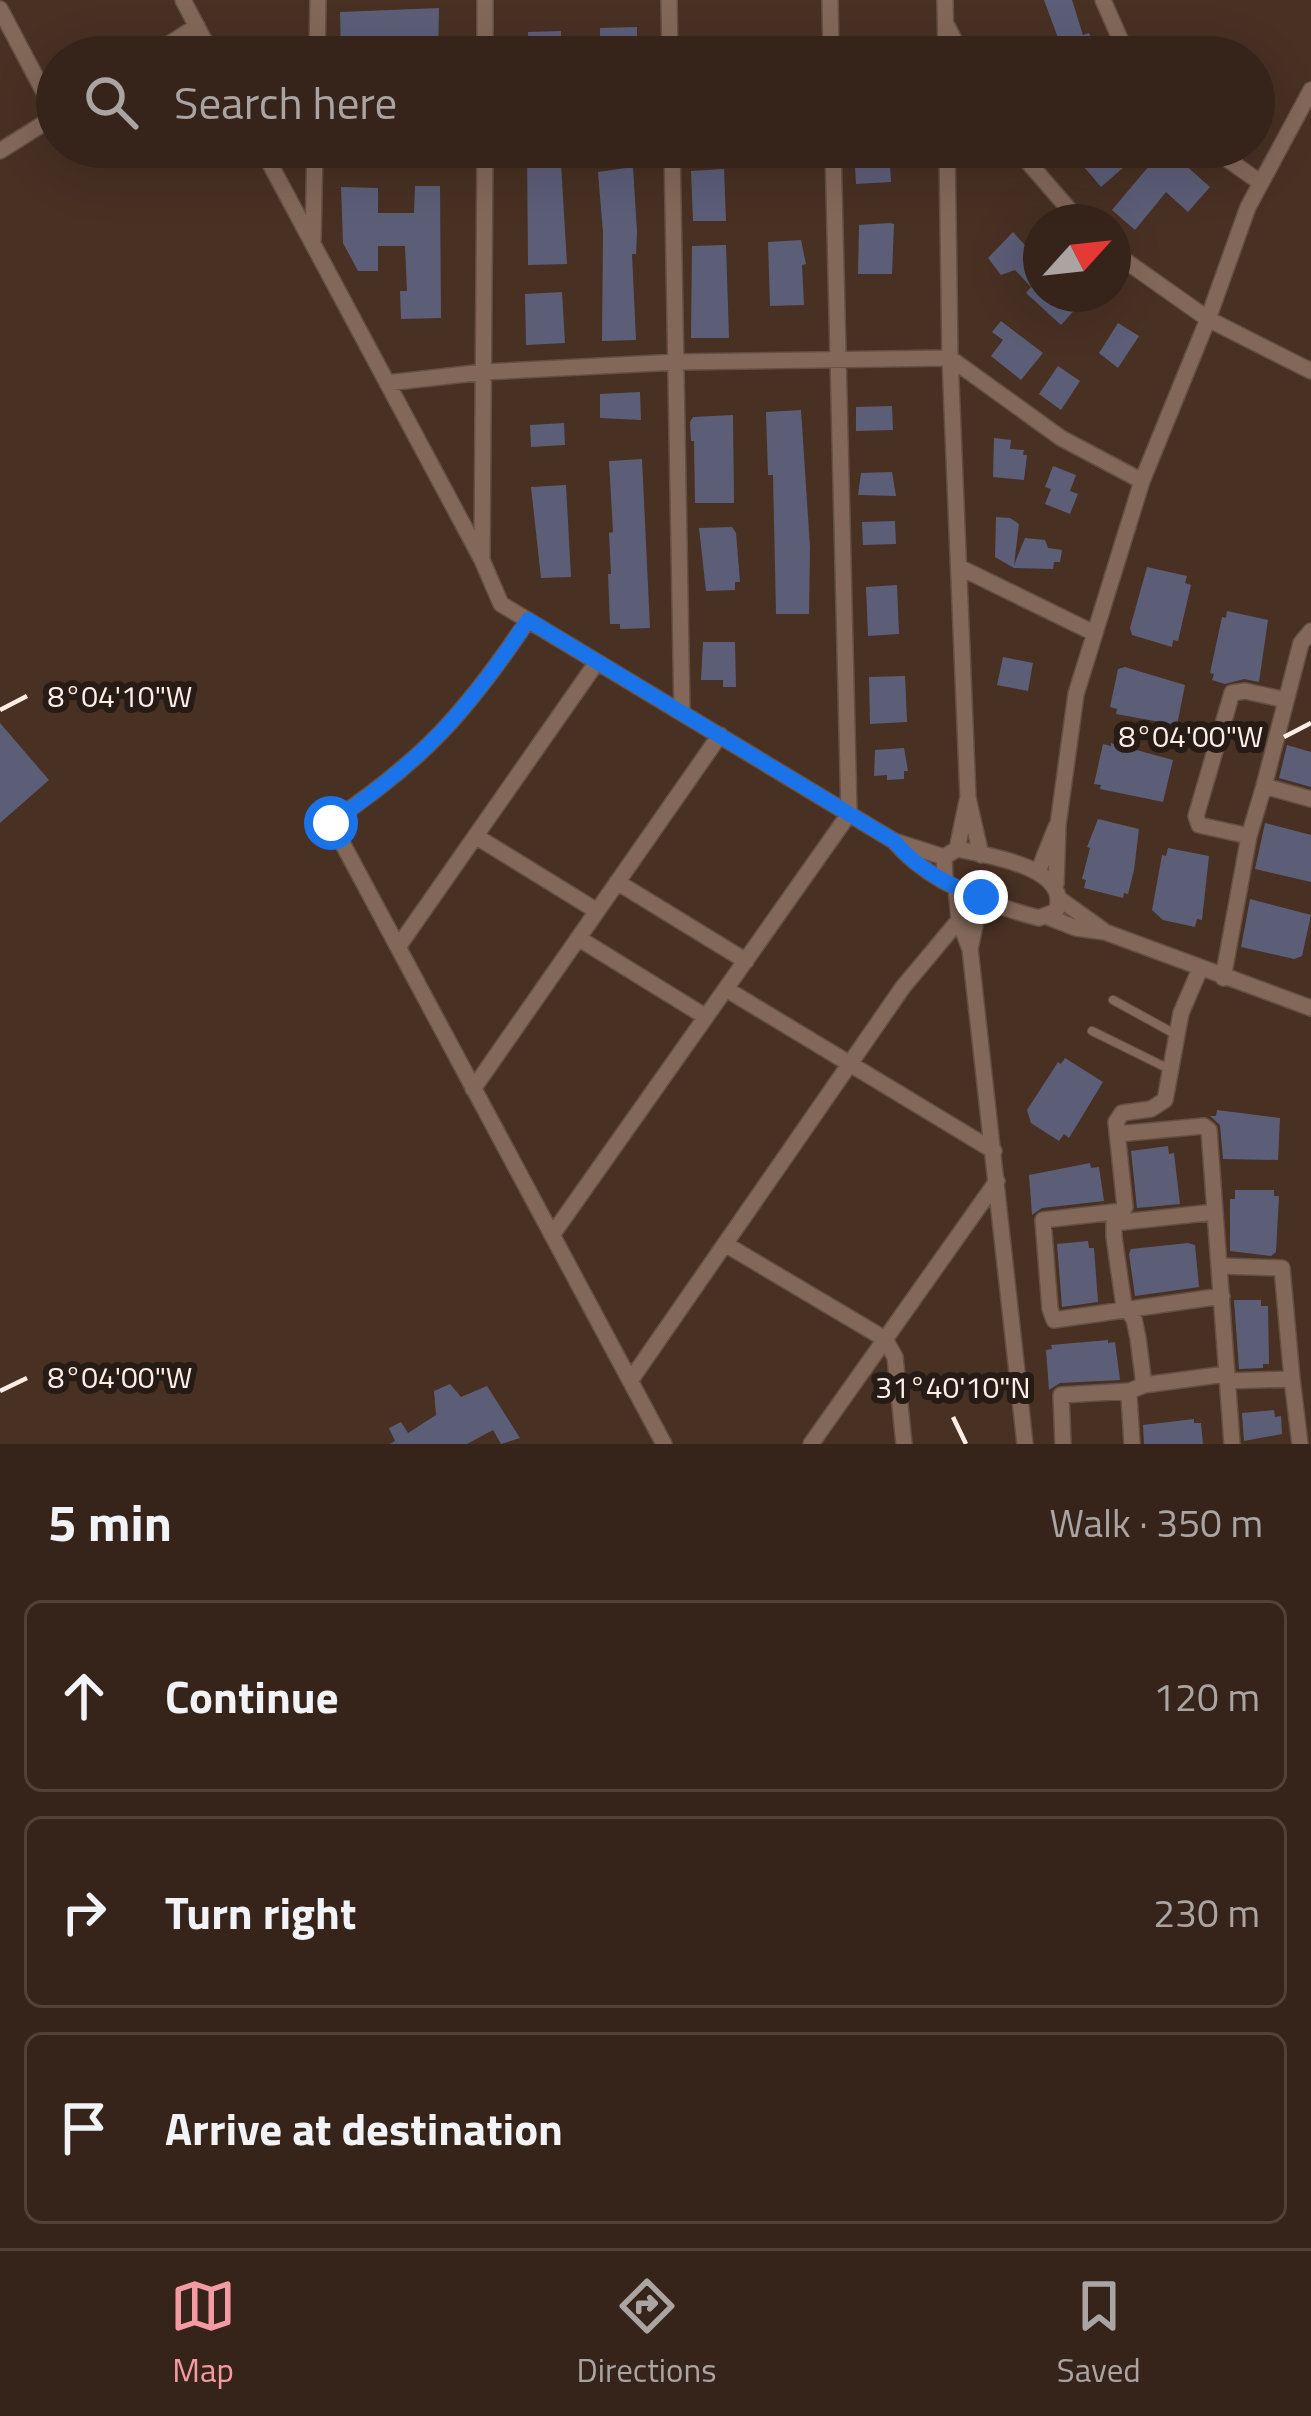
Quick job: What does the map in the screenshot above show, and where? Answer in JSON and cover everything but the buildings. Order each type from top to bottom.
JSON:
[{"type":"street","points":[[183,0],[202,36]]},
{"type":"street","points":[[317,36],[318,0]]},
{"type":"street","points":[[485,0],[485,36]]},
{"type":"street","points":[[669,0],[670,36]]},
{"type":"street","points":[[830,0],[831,36]]},
{"type":"street","points":[[945,0],[945,36]]},
{"type":"street","points":[[1103,0],[1119,36]]},
{"type":"street","points":[[0,9],[36,76]]},
{"type":"street","points":[[945,23],[952,36]]},
{"type":"street","points":[[181,36],[197,26]]},
{"type":"street","points":[[1275,157],[1311,90]]},
{"type":"street","points":[[0,151],[36,128]]},
{"type":"street","points":[[272,168],[501,604],[894,841],[981,855],[1038,872],[1105,932]]},
{"type":"street","points":[[314,244],[315,168]]},
{"type":"street","points":[[482,560],[485,168]]},
{"type":"street","points":[[672,168],[682,713]]},
{"type":"street","points":[[552,1235],[849,814],[833,168]]},
{"type":"street","points":[[947,168],[968,798],[981,855]]},
{"type":"street","points":[[1033,168],[1064,204]]},
{"type":"street","points":[[1240,168],[1261,183]]},
{"type":"street","points":[[1048,917],[1058,892],[1058,824],[1068,735],[1094,633],[1142,482],[1248,207],[1269,168]]},
{"type":"street","points":[[1131,265],[1208,319],[1311,371]]},
{"type":"street","points":[[387,383],[484,372],[677,362],[950,358],[1061,438],[1142,482]]},
{"type":"street","points":[[959,567],[1094,633]]},
{"type":"street","points":[[528,620],[488,681],[448,728],[407,768],[331,823],[664,1444]]},
{"type":"street","points":[[1223,977],[1249,836],[1301,643],[1311,631]]},
{"type":"street","points":[[398,947],[597,662]]},
{"type":"street","points":[[1249,836],[1199,825],[1196,816],[1232,693],[1245,691],[1286,700]]},
{"type":"street","points":[[473,1089],[720,735]]},
{"type":"street","points":[[1264,786],[1311,799]]},
{"type":"street","points":[[968,798],[950,853],[950,884],[970,949],[1025,1444]]},
{"type":"street","points":[[1038,872],[1058,824]]},
{"type":"street","points":[[477,836],[597,911]]},
{"type":"street","points":[[894,841],[908,858],[981,897],[1076,928],[1105,932],[1311,1008]]},
{"type":"street","points":[[617,882],[746,961]]},
{"type":"street","points":[[970,949],[981,897]]},
{"type":"street","points":[[630,1381],[903,987],[959,920]]},
{"type":"street","points":[[578,938],[706,1017]]},
{"type":"street","points":[[1132,1444],[1136,1323],[1123,1299],[1116,1122],[1122,1113],[1151,1109],[1165,1100],[1176,1034],[1200,969]]},
{"type":"street","points":[[726,989],[994,1151]]},
{"type":"street","points":[[1117,1134],[1208,1128],[1232,1444]]},
{"type":"street","points":[[812,1444],[997,1180]]},
{"type":"street","points":[[1215,1212],[1051,1217],[1042,1223],[1051,1317],[1058,1321],[1222,1296]]},
{"type":"street","points":[[725,1244],[885,1339],[895,1357],[904,1444]]},
{"type":"street","points":[[1222,1266],[1282,1268],[1300,1444]]},
{"type":"street","points":[[1063,1444],[1061,1395],[1227,1378],[1292,1379]]},
{"type":"lane","points":[[1113,1000],[1176,1034]]},
{"type":"lane","points":[[1092,1031],[1168,1069]]},
{"type":"route","points":[[331,823],[435,742],[488,681],[528,620],[894,841],[926,871],[981,897]]}]
